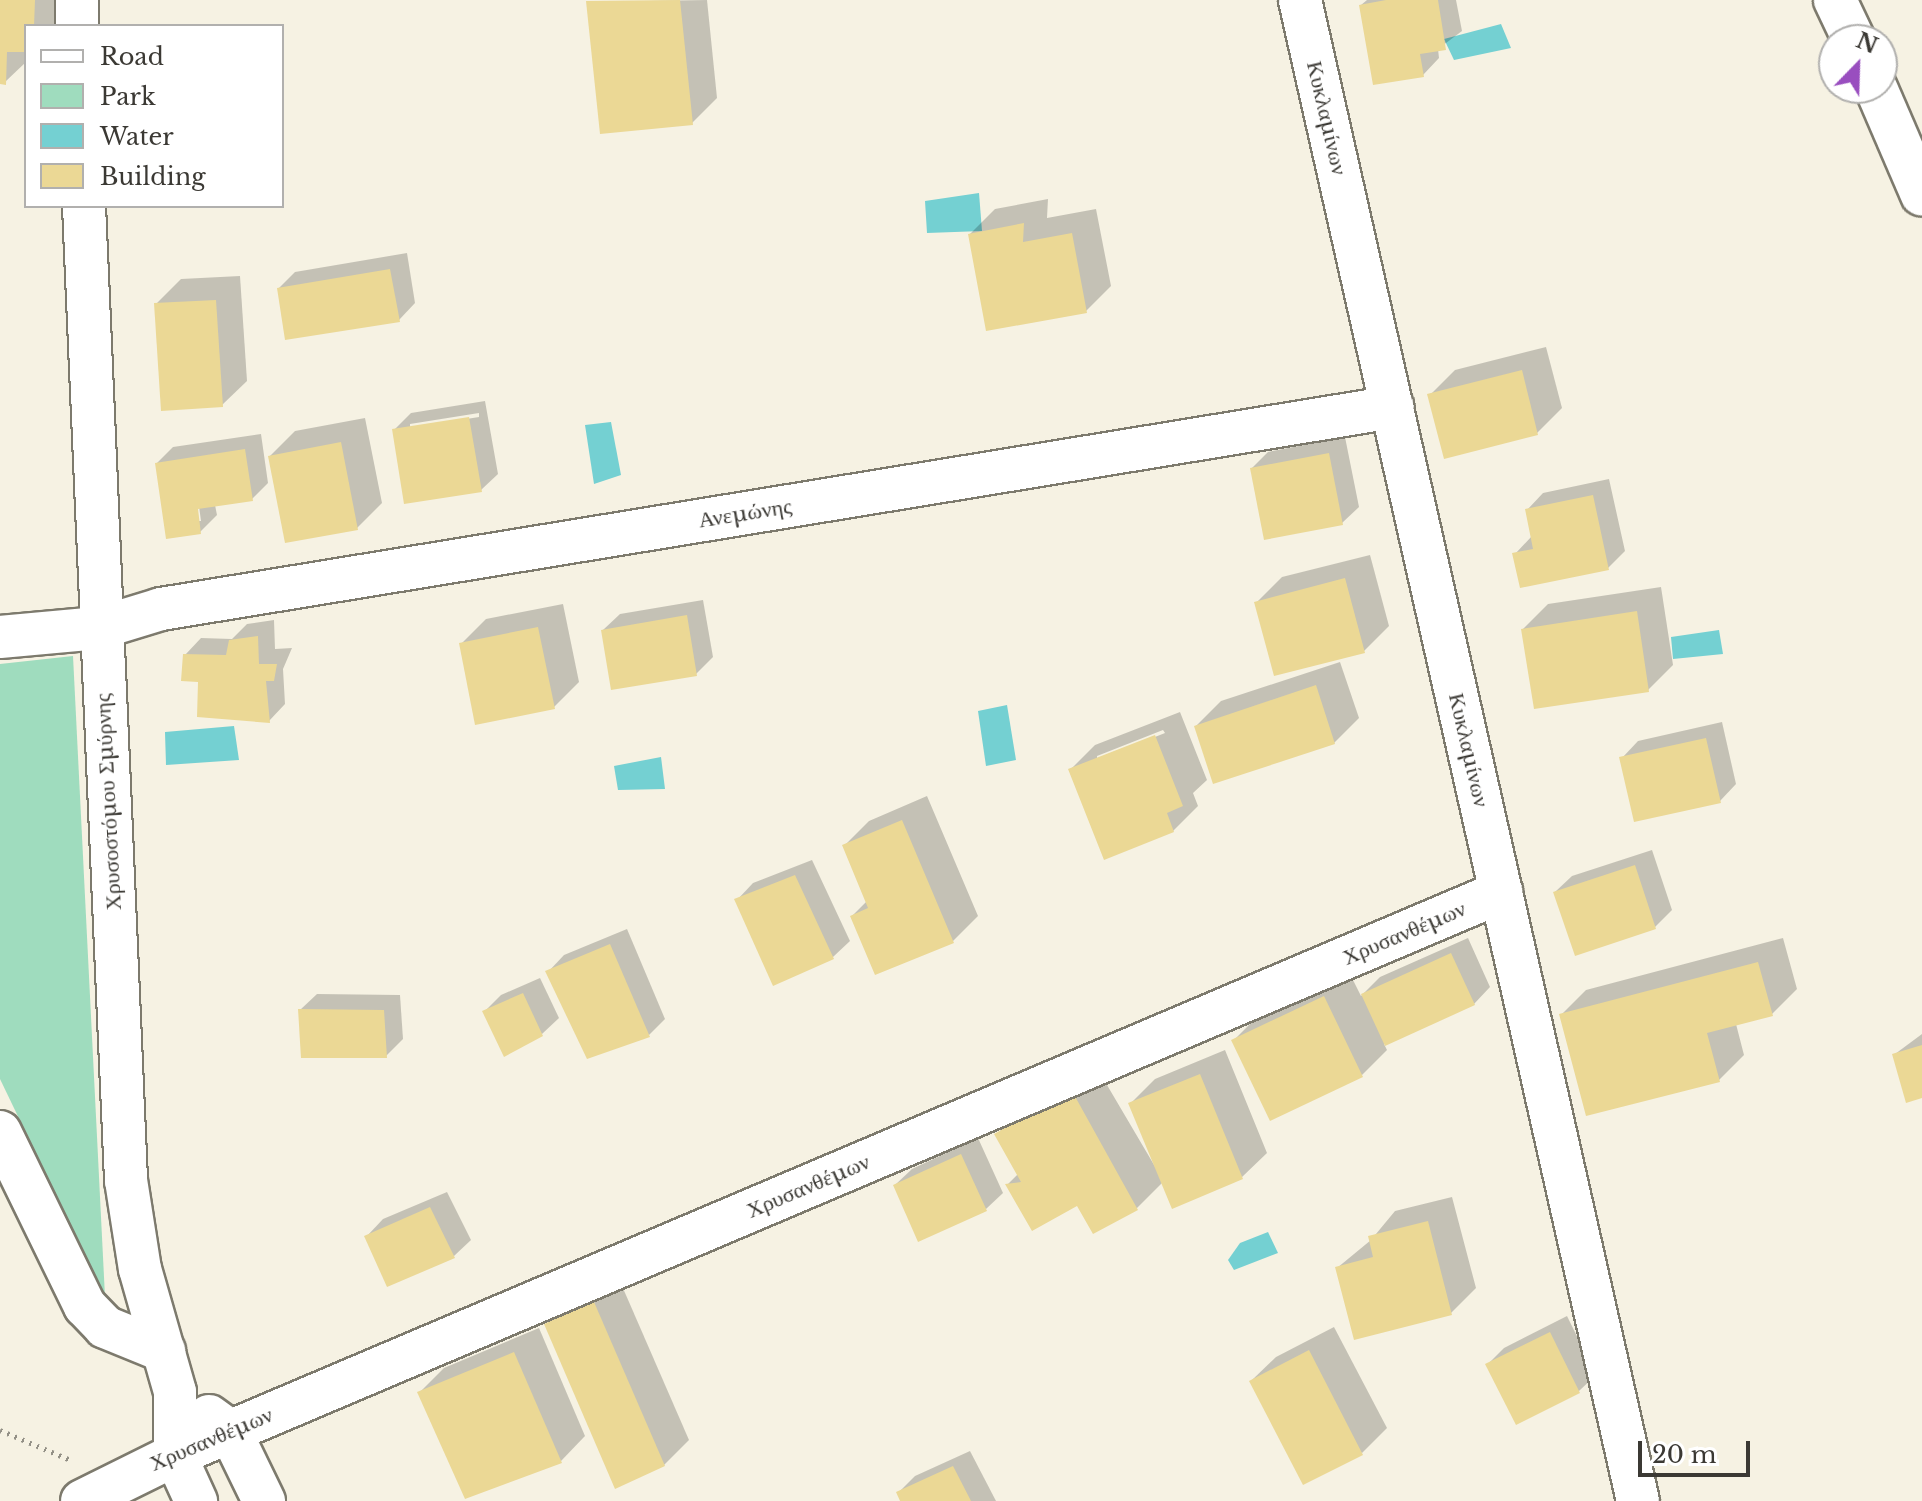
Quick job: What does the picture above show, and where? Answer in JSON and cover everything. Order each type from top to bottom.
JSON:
[{"type":"street","points":[[77,0],[77,24]]},
{"type":"street","name":"Κυκλαμίνων","points":[[1300,0],[1638,1501]]},
{"type":"street","points":[[1835,0],[1846,24]]},
{"type":"street","points":[[1883,104],[1922,195]]},
{"type":"street","name":"Χρυσοστόμου Σμύρνης","points":[[84,208],[99,628],[126,1180],[131,1232],[175,1392],[175,1455],[196,1501]]},
{"type":"street","name":"Ανεμώνης","points":[[0,637],[99,628],[161,609],[1393,407]]},
{"type":"street","name":"Χρυσανθέμων","points":[[98,1491],[230,1431],[1501,892]]},
{"type":"street","points":[[0,1132],[85,1306],[105,1327],[164,1351]]},
{"type":"street","points":[[175,1392],[230,1431],[264,1501]]},
{"type":"path","points":[[0,1430],[98,1491]]},
{"type":"green space","points":[[73,656],[105,1297],[0,1079],[0,664]]},
{"type":"water","points":[[1501,24],[1511,48],[1454,60],[1444,39]]},
{"type":"water","points":[[979,193],[982,231],[927,233],[925,201]]},
{"type":"water","points":[[611,422],[621,475],[594,484],[585,425]]},
{"type":"water","points":[[1719,630],[1723,654],[1673,659],[1671,637]]},
{"type":"water","points":[[1007,705],[1016,760],[986,766],[978,711]]},
{"type":"water","points":[[234,726],[239,760],[166,765],[165,732]]},
{"type":"water","points":[[661,757],[665,789],[618,790],[614,766]]},
{"type":"water","points":[[1268,1232],[1278,1253],[1234,1270],[1228,1260],[1240,1243]]},
{"type":"building","points":[[0,0],[35,0],[34,24],[24,24],[24,52],[7,52],[6,85],[0,84]]},
{"type":"building","points":[[680,0],[693,125],[600,134],[586,1]]},
{"type":"building","points":[[1386,0],[1438,0],[1446,50],[1420,54],[1424,77],[1373,85],[1359,5]]},
{"type":"building","points":[[1024,223],[1023,242],[1072,233],[1087,313],[986,331],[968,234]]},
{"type":"building","points":[[390,269],[400,322],[285,340],[277,288]]},
{"type":"building","points":[[216,300],[223,407],[161,411],[154,303]]},
{"type":"building","points":[[1522,370],[1538,435],[1444,459],[1427,394]]},
{"type":"building","points":[[469,417],[482,492],[404,504],[392,429]]},
{"type":"building","points":[[341,442],[358,530],[285,543],[268,456]]},
{"type":"building","points":[[245,449],[253,501],[198,509],[201,534],[166,539],[155,463]]},
{"type":"building","points":[[1329,453],[1343,525],[1264,540],[1250,468]]},
{"type":"building","points":[[1593,495],[1609,570],[1520,588],[1512,553],[1533,549],[1525,509]]},
{"type":"building","points":[[1345,578],[1365,653],[1274,676],[1254,602]]},
{"type":"building","points":[[1637,611],[1649,692],[1534,709],[1521,629]]},
{"type":"building","points":[[687,615],[697,676],[611,690],[601,630]]},
{"type":"building","points":[[538,627],[555,709],[475,725],[459,643]]},
{"type":"building","points":[[258,636],[259,664],[277,664],[274,681],[266,681],[270,723],[197,717],[198,682],[181,681],[183,654],[226,655],[229,640]]},
{"type":"building","points":[[1316,685],[1335,744],[1213,784],[1194,726]]},
{"type":"building","points":[[1155,735],[1183,806],[1167,813],[1174,832],[1104,860],[1068,769]]},
{"type":"building","points":[[1706,738],[1721,803],[1634,822],[1619,757]]},
{"type":"building","points":[[902,820],[954,943],[875,975],[850,916],[868,908],[842,845]]},
{"type":"building","points":[[1635,865],[1656,929],[1575,956],[1553,892]]},
{"type":"building","points":[[795,875],[834,959],[773,986],[734,899]]},
{"type":"building","points":[[610,944],[650,1037],[587,1059],[545,971]]},
{"type":"building","points":[[1451,953],[1475,1005],[1385,1046],[1361,994]]},
{"type":"building","points":[[1758,962],[1773,1016],[1707,1033],[1720,1082],[1586,1116],[1559,1014]]},
{"type":"building","points":[[523,993],[543,1036],[504,1057],[482,1011]]},
{"type":"building","points":[[1324,996],[1363,1077],[1270,1121],[1231,1040]]},
{"type":"building","points":[[298,1009],[384,1010],[387,1058],[301,1058]]},
{"type":"building","points":[[1922,1045],[1922,1098],[1906,1103],[1892,1054]]},
{"type":"building","points":[[1200,1074],[1243,1179],[1172,1209],[1128,1103]]},
{"type":"building","points":[[1072,1091],[1138,1210],[1093,1234],[1077,1206],[1032,1231],[1005,1184],[1021,1182],[994,1134]]},
{"type":"building","points":[[961,1154],[987,1211],[918,1242],[893,1185]]},
{"type":"building","points":[[430,1207],[455,1258],[387,1287],[364,1236]]},
{"type":"building","points":[[1428,1221],[1452,1315],[1354,1340],[1335,1267],[1373,1257],[1368,1236]]},
{"type":"building","points":[[594,1302],[665,1466],[615,1489],[544,1324]]},
{"type":"building","points":[[1550,1332],[1580,1393],[1516,1425],[1485,1364]]},
{"type":"building","points":[[1309,1350],[1363,1455],[1303,1485],[1249,1381]]},
{"type":"building","points":[[514,1352],[562,1463],[465,1499],[417,1392]]},
{"type":"building","points":[[953,1466],[971,1501],[900,1501],[896,1492]]}]
